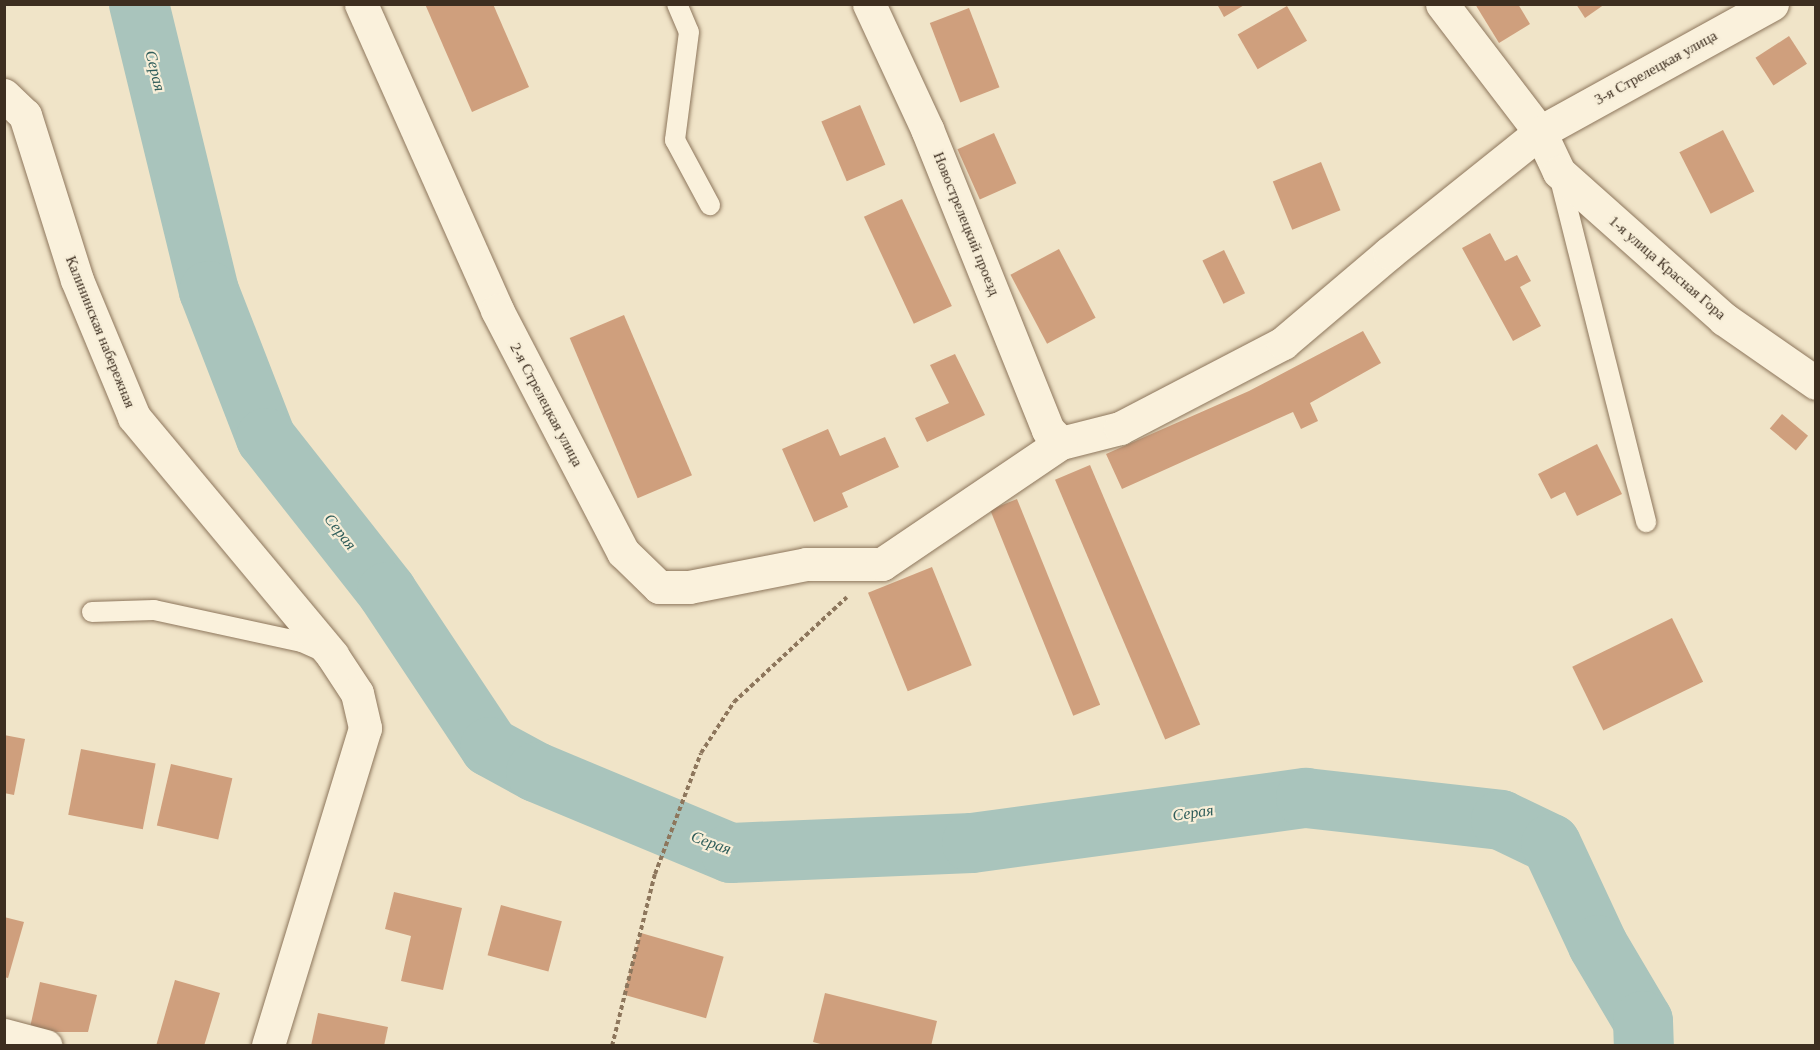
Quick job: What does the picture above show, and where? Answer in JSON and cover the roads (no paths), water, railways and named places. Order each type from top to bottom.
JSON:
[{"type":"street","name":"2-я Стрелецкая улица","points":[[362,4],[497,310],[623,552],[659,587],[689,587],[806,564],[882,564]]},
{"type":"street","name":"Новострелецкий проезд","points":[[868,4],[927,129],[1048,430],[1061,443]]},
{"type":"street","name":"1-я улица Красная Гора","points":[[1442,4],[1540,132],[1559,172],[1724,319],[1815,383]]},
{"type":"street","name":"3-я Стрелецкая улица","points":[[882,564],[1061,443],[1120,428],[1283,344],[1389,253],[1540,132],[1772,4]]},
{"type":"street","name":"Калининская набережная","points":[[4,95],[25,115],[77,280],[134,417],[332,655],[357,693],[365,728],[268,1046]]},
{"type":"street","points":[[4,1035],[46,1046]]},
{"type":"lane","points":[[677,4],[689,32],[675,140],[710,205]]},
{"type":"lane","points":[[1559,172],[1646,522]]},
{"type":"lane","points":[[92,612],[154,610],[302,642],[332,655]]},
{"type":"waterway","name":"Серая","points":[[139,4],[209,291],[266,438],[387,592],[490,747],[536,772],[731,853],[972,843],[1306,798],[1501,820],[1551,844],[1598,945],[1643,1021],[1644,1046]]}]
